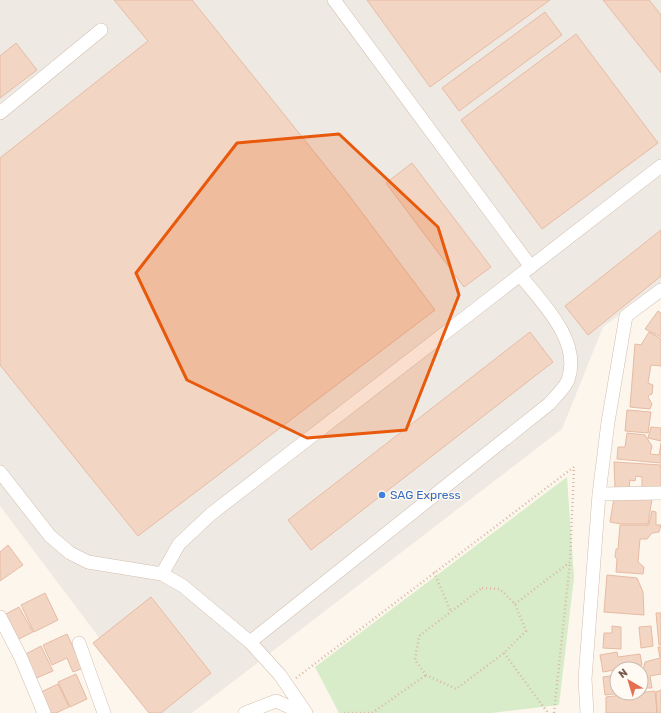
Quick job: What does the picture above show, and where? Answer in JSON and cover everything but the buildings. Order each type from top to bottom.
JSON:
[{"type":"street","points":[[334,0],[531,267]]},
{"type":"street","points":[[0,113],[101,30]]},
{"type":"street","points":[[162,574],[179,544],[211,514],[661,166]]},
{"type":"street","points":[[250,642],[549,404],[568,381],[572,360],[563,332],[520,275]]},
{"type":"street","points":[[586,713],[585,679],[599,494],[608,422],[626,316],[661,290]]},
{"type":"street","points":[[0,472],[50,536],[70,553],[88,562],[162,574],[183,586],[250,642],[280,675],[304,713]]},
{"type":"street","points":[[599,494],[661,493]]},
{"type":"street","points":[[0,617],[21,658],[44,713]]},
{"type":"street","points":[[79,644],[104,713]]},
{"type":"street","points":[[245,713],[276,702],[304,713]]},
{"type":"path","points":[[287,685],[574,467],[570,562],[554,713]]},
{"type":"path","points":[[515,604],[570,562]]},
{"type":"path","points":[[434,572],[451,612]]},
{"type":"path","points":[[482,588],[500,589],[515,604],[526,631],[504,654],[456,689],[426,675],[415,660],[420,636],[451,612],[482,588]]},
{"type":"path","points":[[504,654],[548,713]]},
{"type":"path","points":[[344,713],[372,713],[426,675]]},
{"type":"highlighted area","points":[[339,134],[438,227],[459,295],[406,430],[307,438],[187,380],[136,273],[237,143]]},
{"type":"shaded area","points":[[0,0],[661,0],[661,284],[603,327],[562,429],[192,713],[156,713],[0,506]]},
{"type":"green space","points":[[567,477],[574,577],[559,705],[492,713],[339,713],[315,667]]},
{"type":"place","name":"SAG Express","points":[[382,495]]}]
